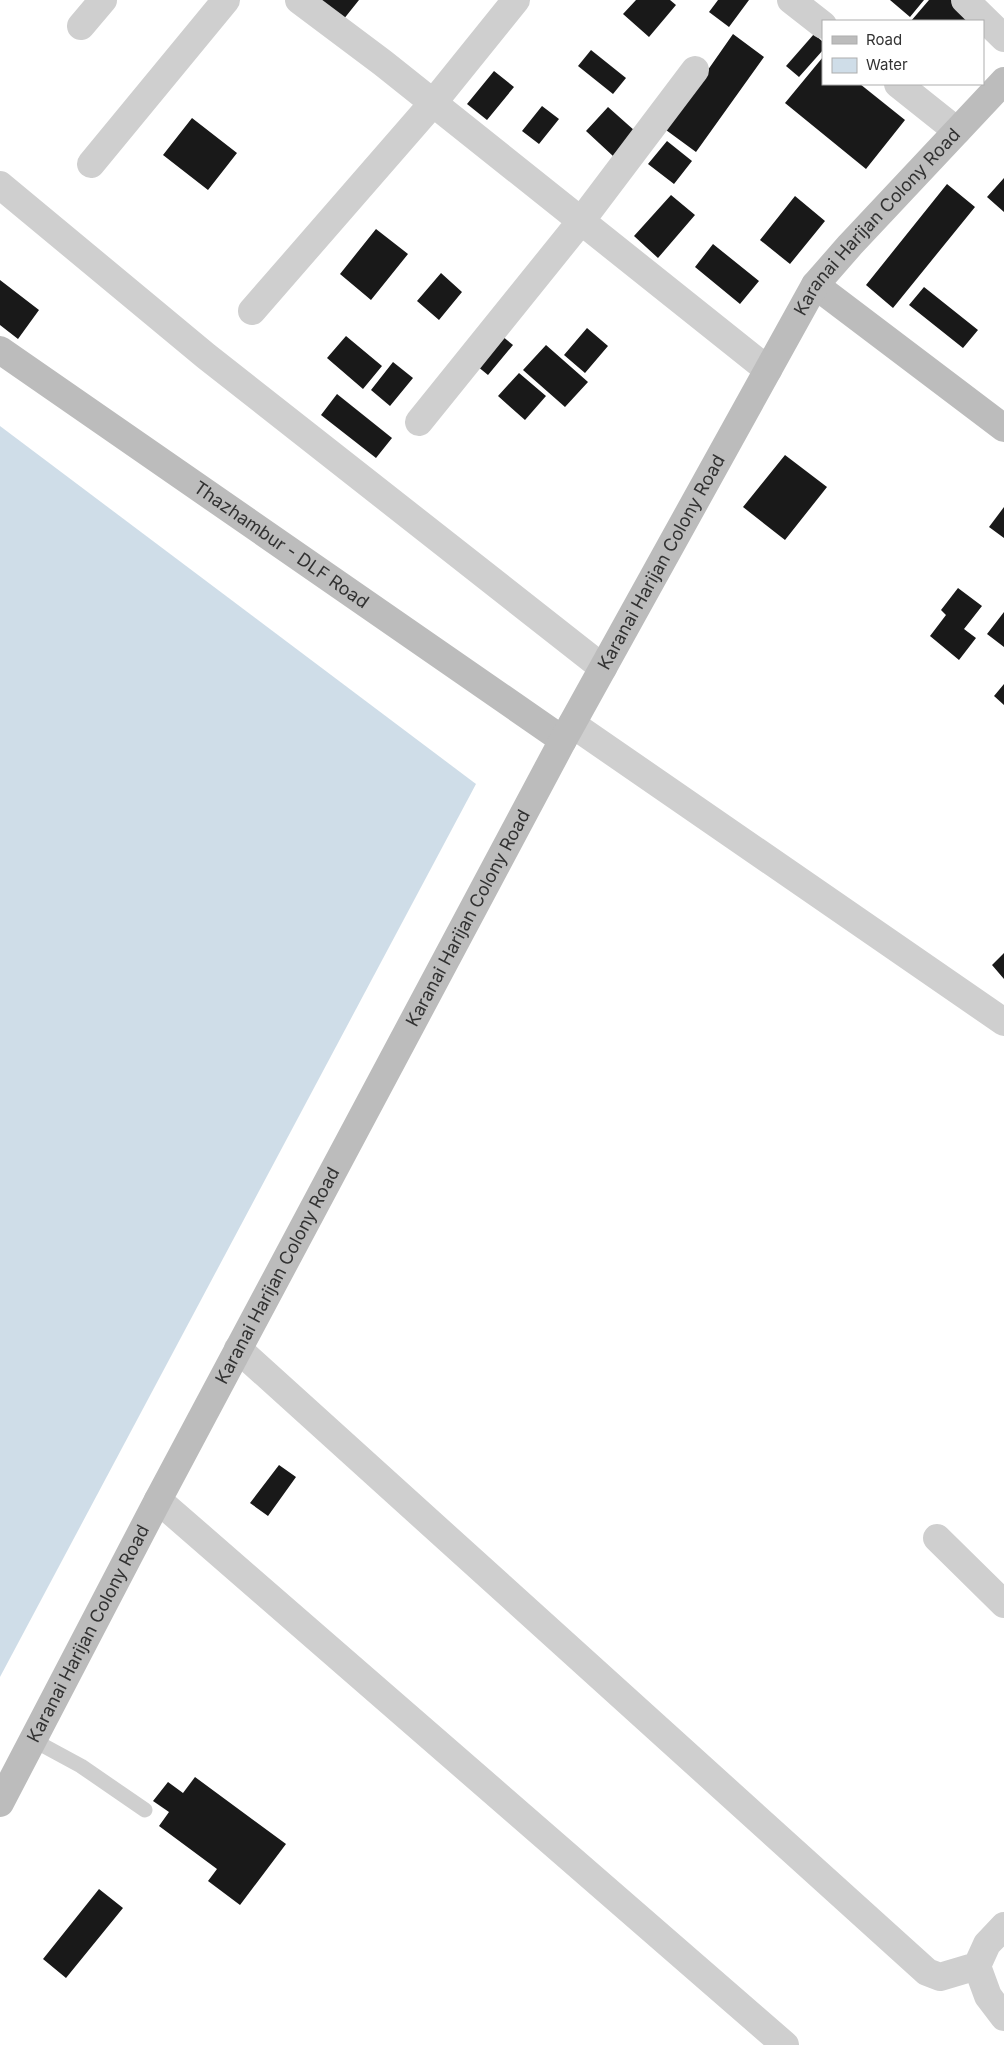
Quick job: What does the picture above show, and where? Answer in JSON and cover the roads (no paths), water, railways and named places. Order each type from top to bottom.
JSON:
[{"type":"street","points":[[82,26],[103,0]]},
{"type":"street","points":[[91,164],[226,0]]},
{"type":"street","points":[[299,0],[433,103],[768,370]]},
{"type":"street","points":[[252,311],[433,103],[516,0]]},
{"type":"street","points":[[791,0],[822,24]]},
{"type":"street","points":[[965,0],[1004,38]]},
{"type":"street","points":[[419,422],[581,221],[695,70]]},
{"type":"street","name":"Karanai Harijan Colony Road","points":[[0,1803],[158,1500],[567,732],[815,285],[1004,81]]},
{"type":"street","points":[[899,85],[957,131]]},
{"type":"street","points":[[0,185],[206,356],[603,668]]},
{"type":"street","points":[[815,285],[1004,428]]},
{"type":"street","name":"Thazhambur - DLF Road","points":[[0,350],[567,732]]},
{"type":"street","points":[[567,732],[1004,1022]]},
{"type":"street","points":[[238,1349],[927,1972],[940,1977],[977,1966]]},
{"type":"street","points":[[158,1500],[785,2045]]},
{"type":"street","points":[[937,1538],[1004,1604]]},
{"type":"street","points":[[1004,1926],[987,1944],[977,1966],[988,1996],[1004,2017]]},
{"type":"lane","points":[[33,1740],[80,1766],[145,1810]]},
{"type":"water","points":[[0,426],[476,784],[0,1677]]}]
